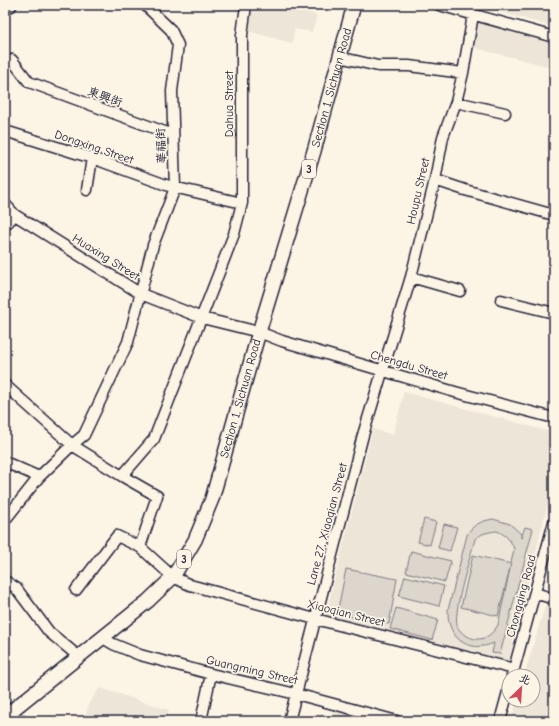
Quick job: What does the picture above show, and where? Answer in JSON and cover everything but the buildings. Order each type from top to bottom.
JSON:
[{"type":"main road","points":[[5,8],[10,5]]},
{"type":"main road","name":"Section 1, Sichuan Road","points":[[5,716],[148,601],[173,577],[196,540],[212,499],[259,332],[304,186],[354,5]]},
{"type":"street","name":"華福街","points":[[5,520],[39,477],[72,444],[84,435],[128,342],[153,245],[175,188],[172,91],[178,46],[171,30],[145,5]]},
{"type":"street","name":"Dahua Street","points":[[122,476],[154,439],[234,234],[242,203],[242,35],[246,5]]},
{"type":"street","points":[[439,5],[554,37]]},
{"type":"street","name":"Houpu Street","points":[[383,372],[411,277],[436,180],[443,137],[456,102],[463,74],[472,15]]},
{"type":"street","points":[[339,57],[378,66],[409,66],[463,74]]},
{"type":"street","name":"東興街","points":[[5,63],[12,60],[29,82],[173,135]]},
{"type":"street","points":[[456,102],[505,113]]},
{"type":"street","name":"Dongxing Street","points":[[5,131],[92,158],[140,177],[175,188]]},
{"type":"street","points":[[87,190],[92,158]]},
{"type":"street","points":[[436,180],[465,190],[554,215]]},
{"type":"street","points":[[175,188],[242,203]]},
{"type":"street","name":"Huaxing Street","points":[[5,204],[15,215],[141,294],[202,318]]},
{"type":"street","points":[[5,226],[15,215]]},
{"type":"street","points":[[411,277],[460,291]]},
{"type":"street","points":[[501,300],[554,312]]},
{"type":"street","points":[[202,318],[259,332]]},
{"type":"street","name":"Chengdu Street","points":[[259,332],[282,341],[383,372],[554,418]]},
{"type":"street","name":"Lane 27, Xiaoqian Street","points":[[289,721],[364,435],[383,372]]},
{"type":"street","points":[[5,385],[72,444],[156,496],[140,547]]},
{"type":"street","points":[[5,462],[39,477]]},
{"type":"street","name":"Chongqing Road","points":[[514,668],[554,522]]},
{"type":"street","points":[[76,590],[117,536],[140,547],[173,577]]},
{"type":"street","name":"Xiaoqian Street","points":[[173,577],[190,585],[501,669]]},
{"type":"street","points":[[5,580],[16,588],[49,632],[78,656]]},
{"type":"street","points":[[535,594],[554,599]]},
{"type":"street","name":"Guangming Street","points":[[103,638],[140,656],[296,694],[397,721]]},
{"type":"street","points":[[201,721],[211,674]]},
{"type":"street","points":[[500,721],[504,708]]},
{"type":"street","points":[[5,716],[22,721]]},
{"type":"shaded area","points":[[251,5],[276,5],[317,15],[312,32],[295,29],[292,43],[248,31]]},
{"type":"shaded area","points":[[476,5],[554,5],[554,27],[550,26]]},
{"type":"shaded area","points":[[479,21],[554,41],[554,68],[471,47]]},
{"type":"shaded area","points":[[404,392],[554,433],[554,479],[508,662],[325,617],[373,429],[393,435]]},
{"type":"shaded area","points":[[424,519],[436,522],[430,545],[418,542]]},
{"type":"shaded area","points":[[493,519],[510,524],[521,534],[521,538],[525,527],[533,529],[500,654],[492,653],[494,643],[485,646],[468,645],[455,636],[451,629],[448,610],[467,535],[474,526]],"holes":[[[497,531],[510,540],[514,549],[498,625],[494,631],[486,637],[480,639],[473,638],[466,635],[458,628],[457,611],[462,585],[475,539],[488,532]]]},
{"type":"shaded area","points":[[444,524],[457,527],[450,551],[438,548]]},
{"type":"shaded area","points":[[411,551],[451,561],[445,582],[406,572]]},
{"type":"shaded area","points":[[473,555],[511,564],[498,616],[461,607]]},
{"type":"shaded area","points":[[346,569],[397,579],[389,624],[337,614]]},
{"type":"shaded area","points":[[405,576],[444,586],[439,606],[399,596]]},
{"type":"shaded area","points":[[546,603],[554,605],[554,721],[511,721],[515,708],[541,708],[541,668],[526,668]]},
{"type":"shaded area","points":[[396,608],[438,620],[432,640],[390,629]]},
{"type":"shaded area","points":[[100,688],[169,710],[166,721],[84,721],[89,703]]},
{"type":"shaded area","points":[[336,708],[363,715],[361,721],[332,721]]}]
